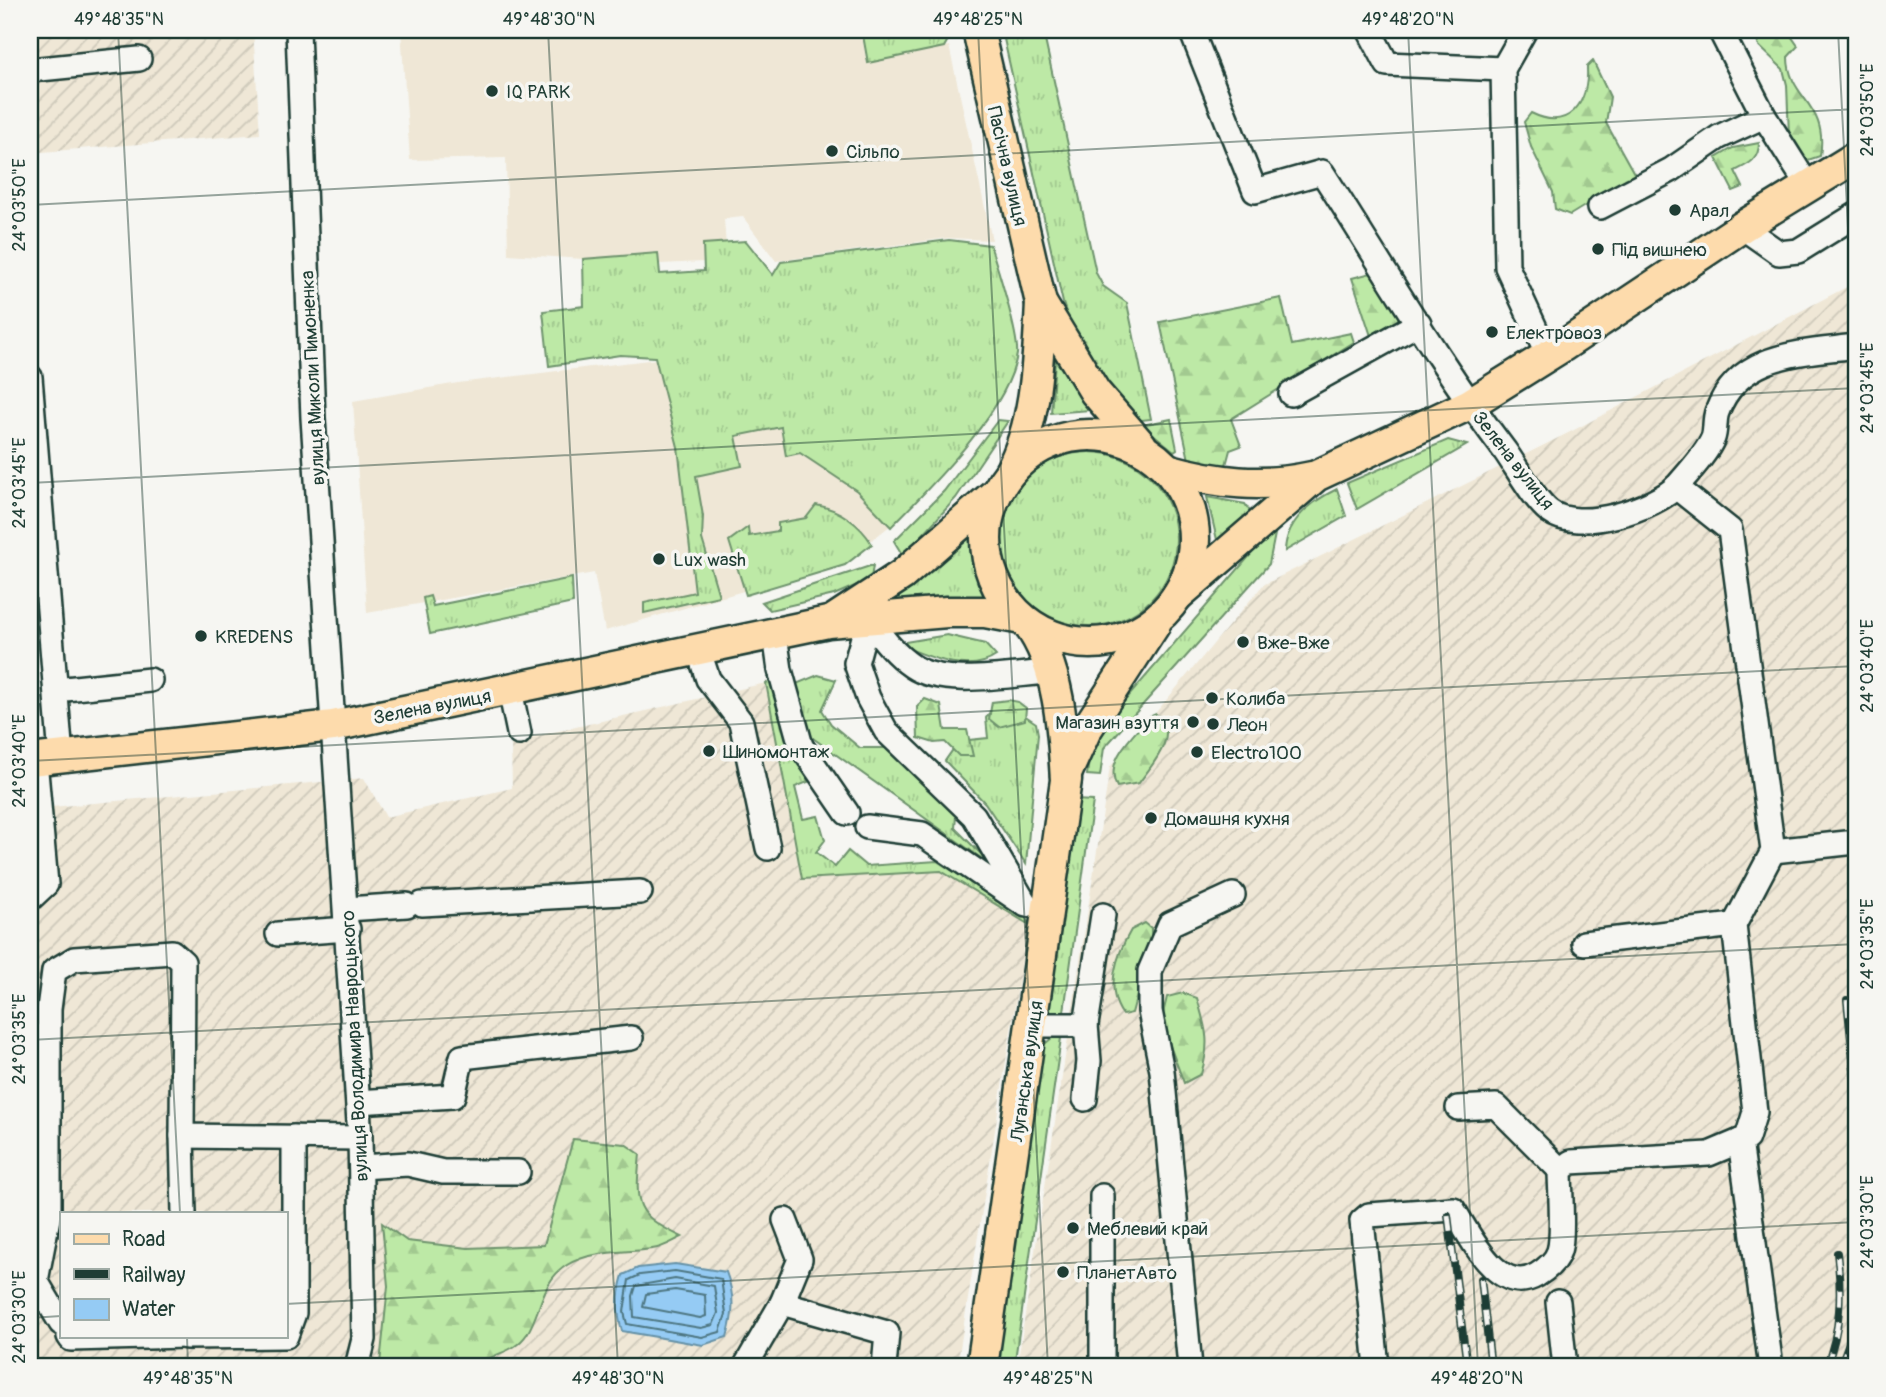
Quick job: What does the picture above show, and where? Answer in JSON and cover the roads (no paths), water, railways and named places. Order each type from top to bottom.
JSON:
[{"type":"main road","name":"Пасічна вулиця","points":[[978,30],[1041,303],[1032,404],[1020,454],[1004,482]]},
{"type":"main road","name":"Зелена вулиця","points":[[1167,469],[1206,479],[1251,484],[1287,482],[1316,476],[1470,404],[1548,356],[1742,227],[1808,186],[1855,162]]},
{"type":"main road","name":"Пасічна вулиця","points":[[1041,303],[1095,392],[1143,448]]},
{"type":"main road","points":[[1109,436],[1143,448],[1167,469],[1187,502],[1192,534],[1189,564],[1168,607],[1137,632],[1099,643],[1065,641],[1025,621],[1003,596],[988,554],[988,523],[1004,482],[1042,448],[1075,437],[1109,436]]},
{"type":"main road","name":"Зелена вулиця","points":[[1168,607],[1316,476]]},
{"type":"main road","name":"Зелена вулиця","points":[[828,622],[902,575],[1004,482]]},
{"type":"main road","name":"Луганська вулиця","points":[[982,1367],[1033,1025],[1037,912],[1066,774],[1092,719],[1168,607]]},
{"type":"main road","name":"Зелена вулиця","points":[[42,759],[334,726],[699,652],[828,622],[985,612],[1025,621]]},
{"type":"main road","name":"Луганська вулиця","points":[[1025,621],[1039,638],[1050,671],[1066,774]]},
{"type":"street","name":"вулиця Миколи Пимоненка","points":[[298,30],[313,418],[334,726]]},
{"type":"street","name":"Зелена вулиця","points":[[1191,30],[1255,191],[1322,172],[1470,404],[1550,511],[1583,521],[1619,515],[1676,486],[1712,440],[1717,412],[1731,387],[1751,368],[1776,356],[1856,346]]},
{"type":"street","points":[[1369,30],[1387,64],[1503,69]]},
{"type":"street","points":[[1525,30],[1503,69],[1507,267],[1548,356]]},
{"type":"street","points":[[1720,30],[1764,116],[1808,186]]},
{"type":"street","points":[[30,70],[139,59]]},
{"type":"street","points":[[1600,207],[1671,170],[1719,137],[1764,116]]},
{"type":"street","points":[[1742,227],[1779,253],[1798,251],[1856,215]]},
{"type":"street","points":[[1291,394],[1419,323]]},
{"type":"street","points":[[30,377],[56,690],[42,759],[46,884],[30,899]]},
{"type":"street","points":[[1560,1170],[1571,1162],[1709,1154],[1747,1138],[1755,1112],[1734,926],[1773,851],[1730,530],[1676,486]]},
{"type":"street","points":[[868,619],[892,649],[913,667],[931,675],[953,678],[1050,671]]},
{"type":"street","points":[[868,619],[856,663],[868,698],[886,731],[974,816],[1037,912]]},
{"type":"street","points":[[775,635],[780,670],[801,746],[847,813]]},
{"type":"street","points":[[699,652],[708,679],[741,722],[768,848]]},
{"type":"street","points":[[56,690],[150,680]]},
{"type":"street","points":[[510,690],[519,733]]},
{"type":"street","name":"вулиця Володимира Навроцького","points":[[334,726],[360,1138],[364,1339],[358,1367]]},
{"type":"street","points":[[867,827],[922,834],[1037,912]]},
{"type":"street","points":[[1773,851],[1856,842]]},
{"type":"street","points":[[278,934],[414,904],[640,892]]},
{"type":"street","points":[[1190,1367],[1163,1083],[1150,1011],[1150,971],[1170,924],[1233,895]]},
{"type":"street","points":[[1085,1100],[1088,1061],[1086,1025],[1103,915]]},
{"type":"street","points":[[1584,943],[1734,926]]},
{"type":"street","points":[[60,1322],[33,1281],[49,1213],[49,1009],[54,971],[74,959],[172,952],[183,962],[184,1212]]},
{"type":"street","points":[[1033,1025],[1086,1025]]},
{"type":"street","points":[[358,1102],[453,1096],[462,1058],[631,1038]]},
{"type":"street","points":[[1377,1367],[1362,1221],[1370,1215],[1453,1209],[1489,1265],[1507,1277],[1527,1280],[1546,1269],[1559,1252],[1560,1170],[1496,1106],[1458,1108]]},
{"type":"street","points":[[182,1136],[360,1138]]},
{"type":"street","points":[[287,1333],[294,1313],[294,1137]]},
{"type":"street","points":[[1740,1142],[1771,1367]]},
{"type":"street","points":[[361,1167],[408,1164],[443,1172],[518,1172]]},
{"type":"street","points":[[1102,1196],[1102,1367]]},
{"type":"street","points":[[745,1367],[782,1303],[800,1259],[785,1220]]},
{"type":"street","points":[[1558,1302],[1565,1367]]},
{"type":"street","points":[[782,1303],[887,1333],[884,1367]]},
{"type":"street","points":[[70,1338],[109,1338]]},
{"type":"water","points":[[675,1264],[726,1272],[732,1304],[727,1337],[703,1345],[622,1331],[618,1303],[623,1275],[638,1268]]},
{"type":"railway","points":[[1847,1000],[1856,1089]]},
{"type":"railway","points":[[1448,1215],[1467,1367]]},
{"type":"railway","points":[[1826,1367],[1835,1339],[1839,1311],[1837,1253]]},
{"type":"railway","points":[[1481,1279],[1491,1367]]},
{"type":"railway","points":[[1840,1367],[1856,1323]]},
{"type":"railway","points":[[1853,1367],[1856,1361]]},
{"type":"place","name":"IQ PARK","points":[[492,91]]},
{"type":"place","name":"Сільпо","points":[[832,151]]},
{"type":"place","name":"Арал","points":[[1675,210]]},
{"type":"place","name":"Під вишнею","points":[[1598,249]]},
{"type":"place","name":"Електровоз","points":[[1492,332]]},
{"type":"place","name":"Lux wash","points":[[659,559]]},
{"type":"place","name":"KREDENS","points":[[201,636]]},
{"type":"place","name":"Вже-Вже","points":[[1243,642]]},
{"type":"place","name":"Колиба","points":[[1212,698]]},
{"type":"place","name":"Магазин взуття","points":[[1193,722]]},
{"type":"place","name":"Леон","points":[[1213,724]]},
{"type":"place","name":"Шиномонтаж","points":[[709,751]]},
{"type":"place","name":"Electro100","points":[[1197,752]]},
{"type":"place","name":"Домашня кухня","points":[[1151,818]]},
{"type":"place","name":"Меблевий край","points":[[1073,1228]]},
{"type":"place","name":"ПланетАвто","points":[[1063,1272]]}]
